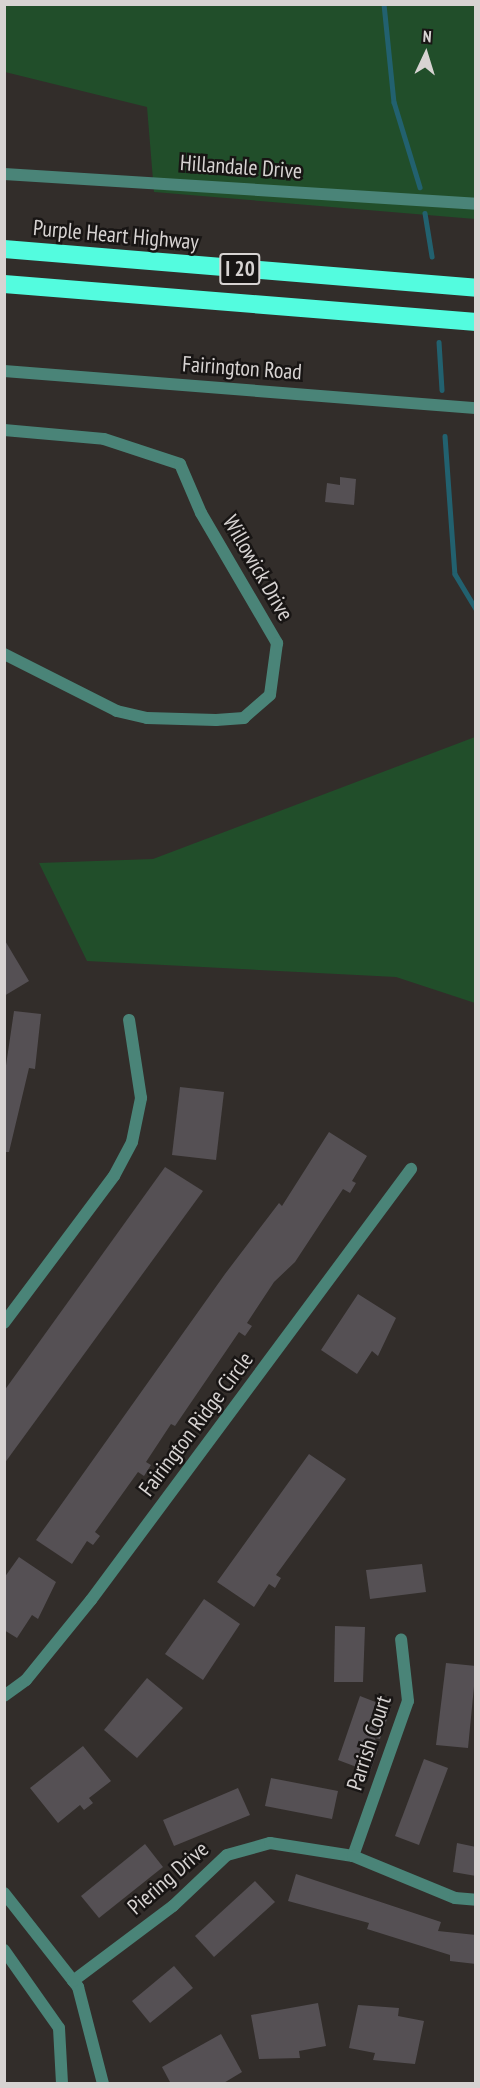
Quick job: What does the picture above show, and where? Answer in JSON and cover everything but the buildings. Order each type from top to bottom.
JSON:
[{"type":"highway","name":"Purple Heart Highway","points":[[4,249],[476,288]]},
{"type":"highway","name":"I 20","points":[[4,284],[476,322]]},
{"type":"street","name":"Hillandale Drive","points":[[4,174],[476,204]]},
{"type":"street","name":"Fairington Road","points":[[4,371],[476,408]]},
{"type":"street","name":"Willowick Drive","points":[[4,430],[104,439],[180,464],[201,513],[277,643],[270,695],[244,718],[216,720],[147,718],[117,711],[4,654]]},
{"type":"street","points":[[4,1323],[114,1176],[132,1142],[141,1098],[129,1020]]},
{"type":"street","name":"Fairington Ridge Circle","points":[[4,1696],[26,1680],[92,1600],[411,1169]]},
{"type":"street","name":"Parrish Court","points":[[353,1856],[408,1701],[401,1639]]},
{"type":"street","name":"Piering Drive","points":[[73,1981],[173,1906],[227,1855],[270,1843],[353,1856],[455,1898],[476,1900]]},
{"type":"street","points":[[4,1893],[73,1981],[103,2084]]},
{"type":"street","points":[[4,1950],[59,2028],[62,2084]]},
{"type":"green space","points":[[5,5],[475,5],[475,219],[154,192],[147,107],[5,72]]},
{"type":"green space","points":[[475,737],[475,1003],[396,977],[87,961],[39,863],[153,859]]},
{"type":"waterway","points":[[384,4],[394,102],[420,187]]},
{"type":"waterway","points":[[425,213],[432,256]]},
{"type":"waterway","points":[[439,342],[442,390]]},
{"type":"waterway","points":[[445,436],[455,574],[476,609]]}]
